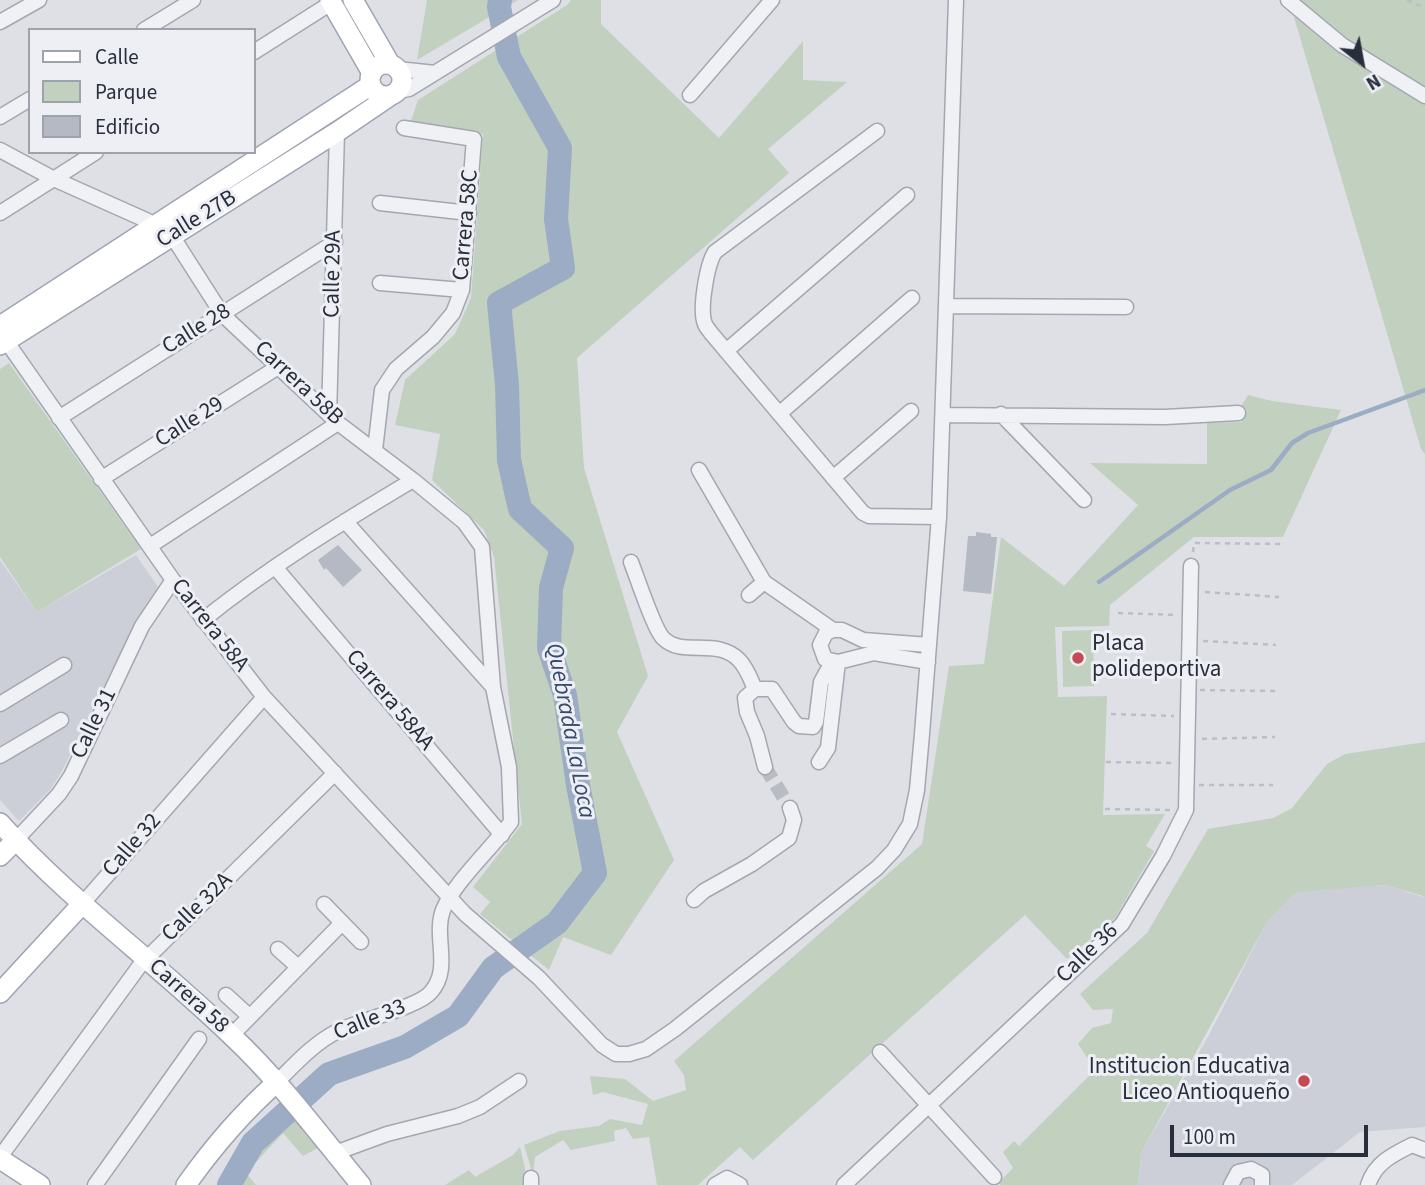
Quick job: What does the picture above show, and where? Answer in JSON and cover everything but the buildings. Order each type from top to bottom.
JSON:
[{"type":"main road","points":[[331,1],[383,73],[402,82],[395,92],[383,95],[374,90],[383,73],[356,2]]},
{"type":"main road","name":"Calle 27B","points":[[2,336],[162,232],[383,73]]},
{"type":"main road","name":"Calle 27B","points":[[162,232],[337,132],[395,92]]},
{"type":"main road","name":"Carrera 58","points":[[0,823],[83,903],[232,1035],[292,1099],[361,1185]]},
{"type":"main road","name":"Calle 31","points":[[0,856],[16,840]]},
{"type":"main road","name":"Calle 32","points":[[0,993],[83,903]]},
{"type":"main road","name":"Calle 33","points":[[186,1185],[216,1143],[250,1106],[277,1082]]},
{"type":"main road","points":[[0,1158],[40,1185]]},
{"type":"street","points":[[0,22],[39,0]]},
{"type":"street","points":[[147,28],[193,0]]},
{"type":"street","name":"Calle 27B","points":[[395,92],[409,89],[553,0]]},
{"type":"street","points":[[690,95],[772,0]]},
{"type":"street","name":"Carrera 58A","points":[[2,336],[173,580],[264,697],[465,914],[539,978],[602,1045],[616,1054],[629,1054],[646,1049],[877,869],[894,850],[909,824],[916,790],[939,517],[956,0]]},
{"type":"street","points":[[1287,0],[1342,45],[1425,96]]},
{"type":"street","points":[[256,51],[331,1]]},
{"type":"street","points":[[383,73],[435,73]]},
{"type":"street","points":[[0,117],[28,100]]},
{"type":"street","name":"Carrera 58C","points":[[374,450],[382,390],[396,369],[433,337],[453,313],[463,290],[474,139],[404,128]]},
{"type":"street","points":[[877,131],[715,252],[710,260],[703,317],[705,324],[726,351],[863,513],[869,516],[939,517]]},
{"type":"street","name":"Calle 29A","points":[[334,419],[337,132]]},
{"type":"street","name":"Carrera 58B","points":[[0,150],[54,179],[148,221],[176,242],[222,314],[334,419],[464,522],[482,547],[493,687],[509,767],[511,822],[449,897]]},
{"type":"street","points":[[0,213],[93,154]]},
{"type":"street","points":[[726,351],[906,195]]},
{"type":"street","points":[[380,203],[469,214]]},
{"type":"street","name":"Calle 28","points":[[59,418],[335,242]]},
{"type":"street","points":[[380,283],[463,290]]},
{"type":"street","points":[[779,414],[912,298]]},
{"type":"street","points":[[946,306],[1126,307]]},
{"type":"street","name":"Calle 29","points":[[101,479],[278,367]]},
{"type":"street","points":[[833,478],[911,411]]},
{"type":"street","points":[[943,415],[1165,416],[1238,413]]},
{"type":"street","points":[[1001,414],[1084,500]]},
{"type":"street","points":[[150,546],[334,419]]},
{"type":"street","points":[[699,470],[764,582],[833,630]]},
{"type":"street","points":[[203,620],[275,567],[414,480]]},
{"type":"street","points":[[345,521],[493,687]]},
{"type":"street","points":[[631,562],[661,637],[676,646],[718,648],[732,654],[742,663],[755,689]]},
{"type":"street","name":"Calle 36","points":[[844,1185],[1122,924],[1163,856],[1186,810],[1191,566]]},
{"type":"street","name":"Carrera 58AA","points":[[275,567],[502,835]]},
{"type":"street","name":"Calle 31","points":[[16,840],[59,794],[71,776],[142,626],[173,580]]},
{"type":"street","points":[[749,595],[764,582]]},
{"type":"street","points":[[928,662],[874,653],[835,662],[825,659],[820,645],[826,633],[842,630],[863,640],[929,645]]},
{"type":"street","points":[[765,767],[745,698],[755,689],[772,689],[794,722],[799,726],[813,727],[821,682],[835,662]]},
{"type":"street","points":[[819,762],[828,748],[835,662]]},
{"type":"street","points":[[0,704],[64,665]]},
{"type":"street","name":"Calle 32","points":[[83,903],[264,697]]},
{"type":"street","points":[[0,755],[61,720]]},
{"type":"street","name":"Calle 32A","points":[[0,1158],[146,959],[335,773]]},
{"type":"street","points":[[694,900],[789,838],[794,820],[790,808]]},
{"type":"street","name":"Calle 33","points":[[277,1082],[314,1046],[335,1032],[358,1021],[422,1000],[431,993],[442,969],[440,931],[442,914],[449,897]]},
{"type":"street","points":[[324,904],[361,942]]},
{"type":"street","points":[[232,1035],[342,923]]},
{"type":"street","points":[[278,949],[298,967]]},
{"type":"street","points":[[226,995],[249,1016]]},
{"type":"street","points":[[95,1185],[199,1039]]},
{"type":"street","points":[[880,1052],[994,1177]]},
{"type":"street","points":[[335,1153],[387,1134],[458,1116],[480,1107],[519,1081]]},
{"type":"street","points":[[1368,1185],[1371,1176],[1385,1158],[1412,1145],[1425,1150]]},
{"type":"street","points":[[1231,1185],[1238,1172],[1251,1169],[1262,1175],[1262,1185]]},
{"type":"street","points":[[715,1185],[727,1178],[738,1184]]},
{"type":"path","points":[[1407,0],[1425,8]]},
{"type":"path","points":[[1191,566],[1194,543],[1283,544]]},
{"type":"path","points":[[1191,591],[1279,597]]},
{"type":"path","points":[[1118,613],[1190,615]]},
{"type":"path","points":[[1190,640],[1276,645]]},
{"type":"path","points":[[1118,666],[1189,667]]},
{"type":"path","points":[[1189,690],[1278,691]]},
{"type":"path","points":[[1111,714],[1188,716]]},
{"type":"path","points":[[1188,740],[1275,737]]},
{"type":"path","points":[[1106,762],[1187,763]]},
{"type":"path","points":[[1186,785],[1273,785]]},
{"type":"path","points":[[1105,809],[1186,810]]},
{"type":"shaded area","points":[[136,555],[158,587],[135,623],[62,771],[50,790],[19,821],[0,800],[0,560],[37,612]]},
{"type":"shaded area","name":"Institucion Educativa Liceo Antioqueño","points":[[1385,885],[1423,897],[1425,900],[1425,1127],[1360,1132],[1292,1185],[1138,1185],[1141,1153],[1209,1035],[1267,922],[1295,893]]},
{"type":"green space","points":[[427,0],[518,0],[417,60]]},
{"type":"green space","points":[[571,0],[601,0],[601,24],[719,138],[803,41],[803,80],[847,82],[768,149],[789,173],[577,358],[584,468],[648,676],[617,732],[674,860],[611,955],[563,937],[549,970],[480,914],[490,902],[473,887],[522,824],[494,557],[484,530],[432,480],[440,434],[395,425],[405,380],[455,334],[471,298],[483,134],[411,121],[418,100]]},
{"type":"green space","points":[[1289,0],[1425,0],[1425,454],[1421,449]]},
{"type":"green space","points":[[9,363],[141,549],[37,612],[0,557],[0,369]]},
{"type":"green space","points":[[1248,395],[1272,401],[1341,410],[1283,537],[1194,537],[1110,605],[1109,626],[1055,627],[1058,697],[1107,696],[1103,815],[1165,814],[1146,846],[1154,851],[1115,918],[1067,959],[1025,915],[753,1160],[740,1147],[698,1185],[657,1185],[649,1137],[633,1139],[626,1128],[614,1131],[615,1141],[571,1150],[563,1140],[535,1157],[533,1176],[524,1145],[560,1131],[599,1126],[610,1119],[642,1125],[648,1104],[603,1092],[593,1095],[590,1076],[625,1079],[653,1101],[686,1090],[684,1075],[674,1061],[922,844],[949,666],[984,664],[1001,537],[1064,586],[1138,505],[1090,463],[1207,464],[1207,423],[1242,422],[1242,405]]},
{"type":"green space","name":"Placa polideportiva","points":[[1093,630],[1094,686],[1063,687],[1062,631]]},
{"type":"green space","points":[[1425,742],[1425,900],[1423,896],[1385,885],[1295,893],[1267,922],[1141,1153],[1138,1185],[998,1183],[1013,1168],[1003,1152],[1014,1141],[1019,1146],[1095,1070],[1078,1044],[1092,1028],[1111,1023],[1113,1009],[1093,1010],[1080,994],[1147,933],[1208,829],[1273,818],[1292,808],[1327,764],[1345,754]]},
{"type":"green space","points":[[282,1103],[318,1148],[303,1156],[283,1133],[246,1173],[256,1185],[217,1185],[272,1113]]},
{"type":"green space","points":[[520,1147],[529,1185],[445,1185],[469,1170],[475,1177],[513,1155]]},
{"type":"waterway","name":"Quebrada La Loca","points":[[229,1185],[253,1143],[329,1074],[405,1047],[458,1016],[493,968],[557,923],[595,873],[578,785],[565,695],[549,648],[551,588],[562,548],[520,509],[509,460],[507,385],[499,303],[563,268],[556,219],[560,148],[509,57],[500,0]]},
{"type":"waterway","points":[[1099,582],[1230,490],[1271,470],[1292,443],[1308,433],[1425,390]]},
{"type":"tunnel","points":[[765,767],[790,808]]},
{"type":"place","name":"Placa polideportiva","points":[[1078,658]]},
{"type":"place","name":"Institucion Educativa Liceo Antioqueño","points":[[1304,1081]]}]
